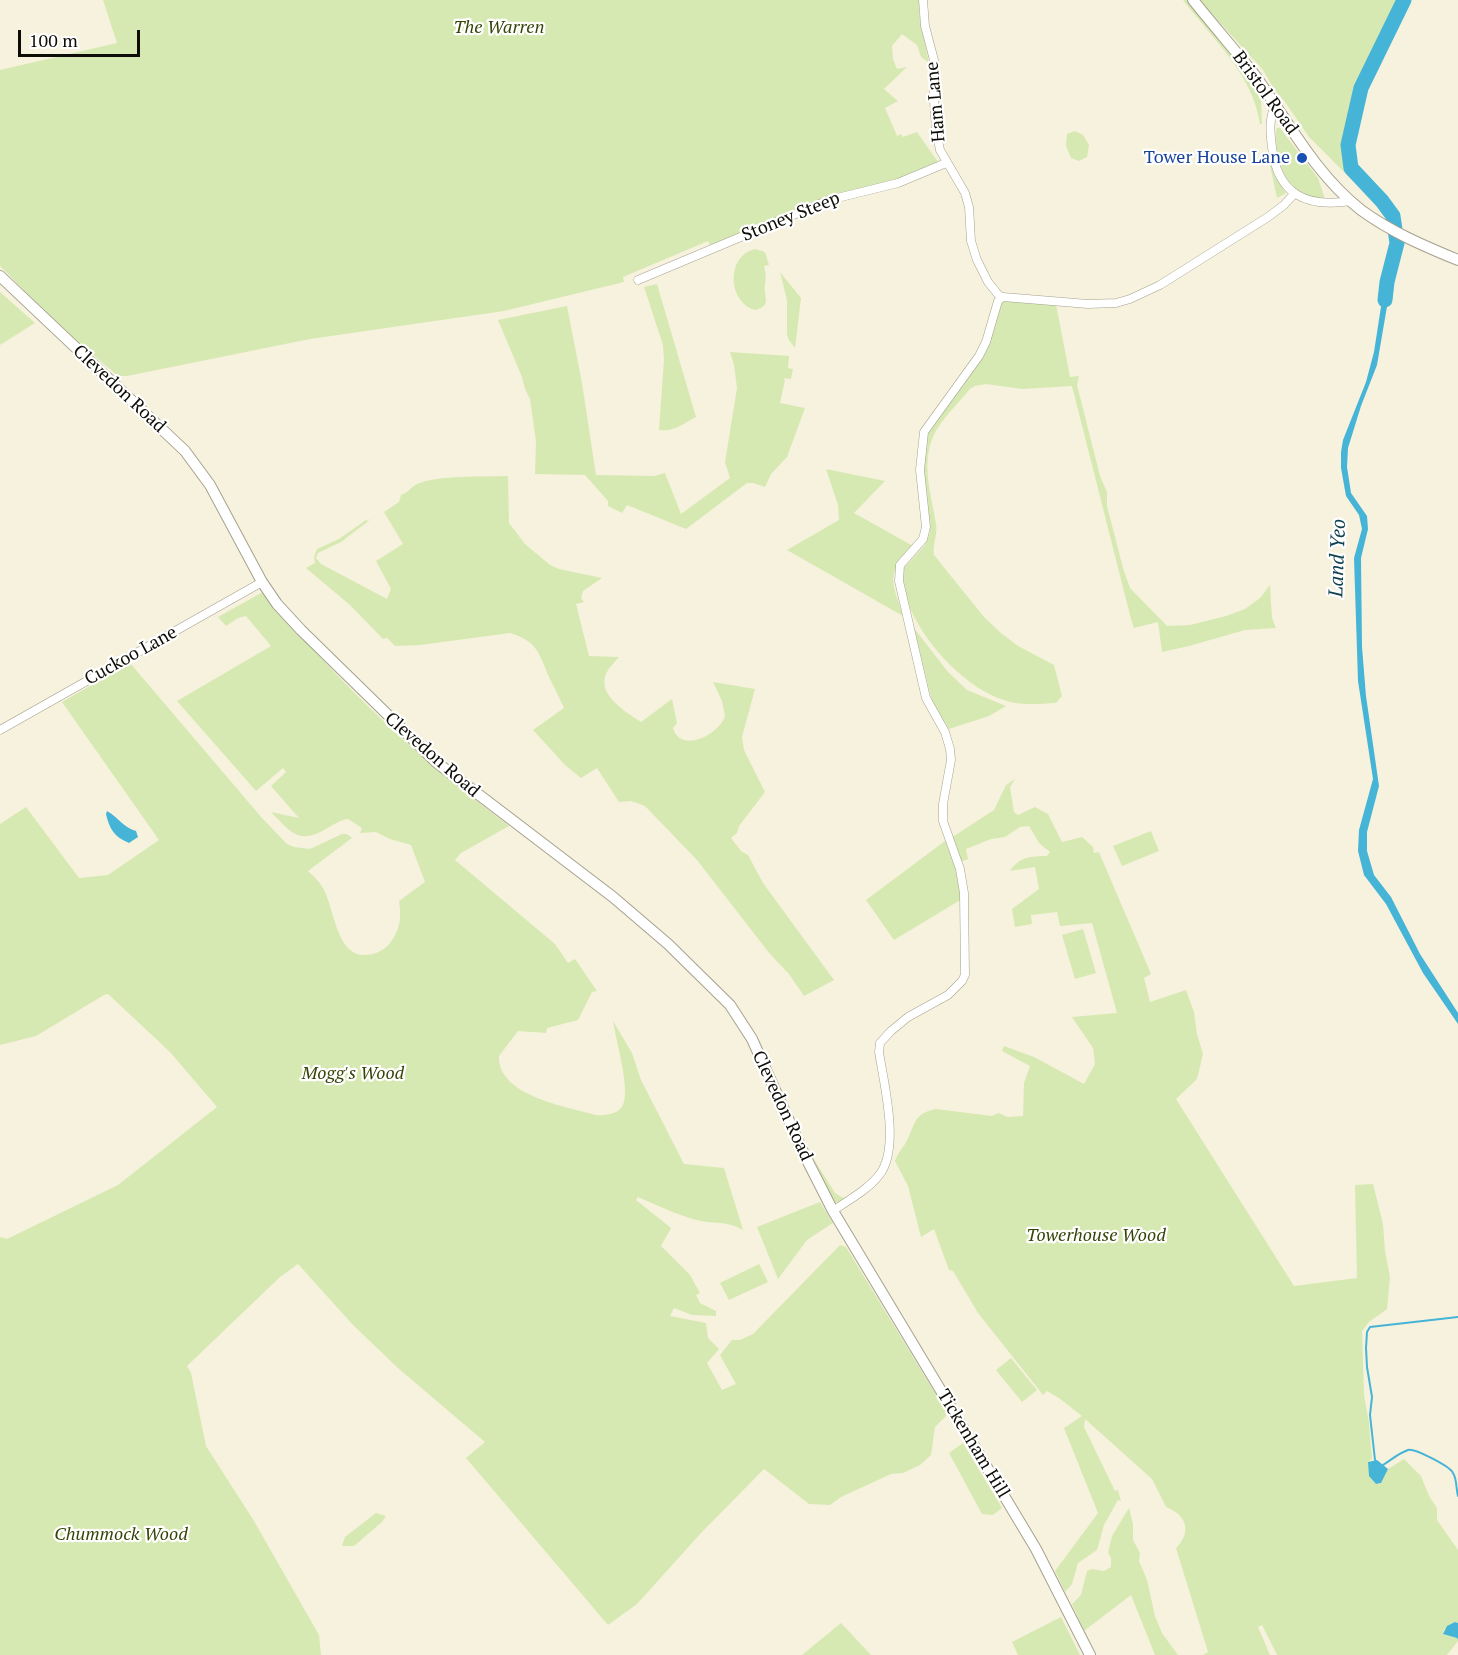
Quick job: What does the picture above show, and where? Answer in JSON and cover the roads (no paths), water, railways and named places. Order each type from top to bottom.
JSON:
[{"type":"main road","name":"Bristol Road","points":[[1193,0],[1254,75],[1319,168],[1352,201],[1375,220],[1402,236],[1458,260]]},
{"type":"main road","name":"Clevedon Road","points":[[0,276],[185,451],[210,485],[262,582],[301,630],[436,762],[613,897],[722,995],[742,1020],[752,1039],[803,1152],[848,1236]]},
{"type":"main road","name":"Tickenham Hill","points":[[848,1236],[1036,1549],[1090,1655]]},
{"type":"street","name":"Ham Lane","points":[[923,0],[925,26],[934,60],[933,90],[940,150],[965,193],[969,207],[971,241],[976,260],[987,282],[1001,298]]},
{"type":"street","points":[[1275,105],[1270,118],[1274,161],[1281,181],[1294,194],[1310,201],[1325,203],[1352,201]]},
{"type":"street","name":"Stoney Steep","points":[[638,280],[829,200],[898,183],[946,163]]},
{"type":"street","points":[[833,1211],[873,1181],[884,1168],[887,1159],[889,1138],[879,1052],[880,1043],[908,1017],[957,987],[964,975],[964,892],[960,869],[943,821],[950,769],[950,749],[945,732],[926,698],[909,633],[898,574],[903,560],[923,539],[926,527],[920,470],[924,432],[979,356],[1001,298],[1010,296],[1088,304],[1116,303],[1130,299],[1160,285],[1268,217],[1289,201],[1294,194]]},
{"type":"street","name":"Cuckoo Lane","points":[[0,729],[262,582]]},
{"type":"water","points":[[1385,281],[1391,283],[1377,365],[1348,448],[1347,467],[1351,493],[1367,516],[1368,529],[1361,558],[1362,647],[1366,696],[1379,786],[1367,832],[1367,851],[1374,875],[1391,897],[1420,954],[1458,1013],[1458,1024],[1423,973],[1386,904],[1364,875],[1358,851],[1359,830],[1373,779],[1358,681],[1354,558],[1362,529],[1359,515],[1346,496],[1341,468],[1341,452],[1343,440],[1366,382],[1374,352]]},
{"type":"water","points":[[107,811],[136,831],[138,837],[129,843],[116,835],[109,824]]},
{"type":"water","points":[[1377,1460],[1388,1469],[1381,1483],[1376,1484],[1369,1476],[1368,1462]]},
{"type":"water","points":[[1458,1623],[1458,1640],[1443,1634],[1447,1626]]},
{"type":"waterway","name":"Land Yeo","points":[[1385,300],[1397,243],[1393,216],[1351,168],[1348,145],[1361,88],[1404,0]]},
{"type":"waterway","points":[[1375,1460],[1370,1415],[1372,1397],[1367,1367],[1367,1332],[1370,1327],[1458,1317]]},
{"type":"waterway","points":[[1383,1465],[1398,1455],[1412,1450],[1446,1466],[1453,1473],[1458,1496]]},
{"type":"place","name":"Tower House Lane","points":[[1302,158]]},
{"type":"park label","name":"The Warren","points":[[499,28]]},
{"type":"park label","name":"Mogg's Wood","points":[[353,1074]]},
{"type":"park label","name":"Towerhouse Wood","points":[[1096,1236]]},
{"type":"park label","name":"Chummock Wood","points":[[121,1535]]}]
